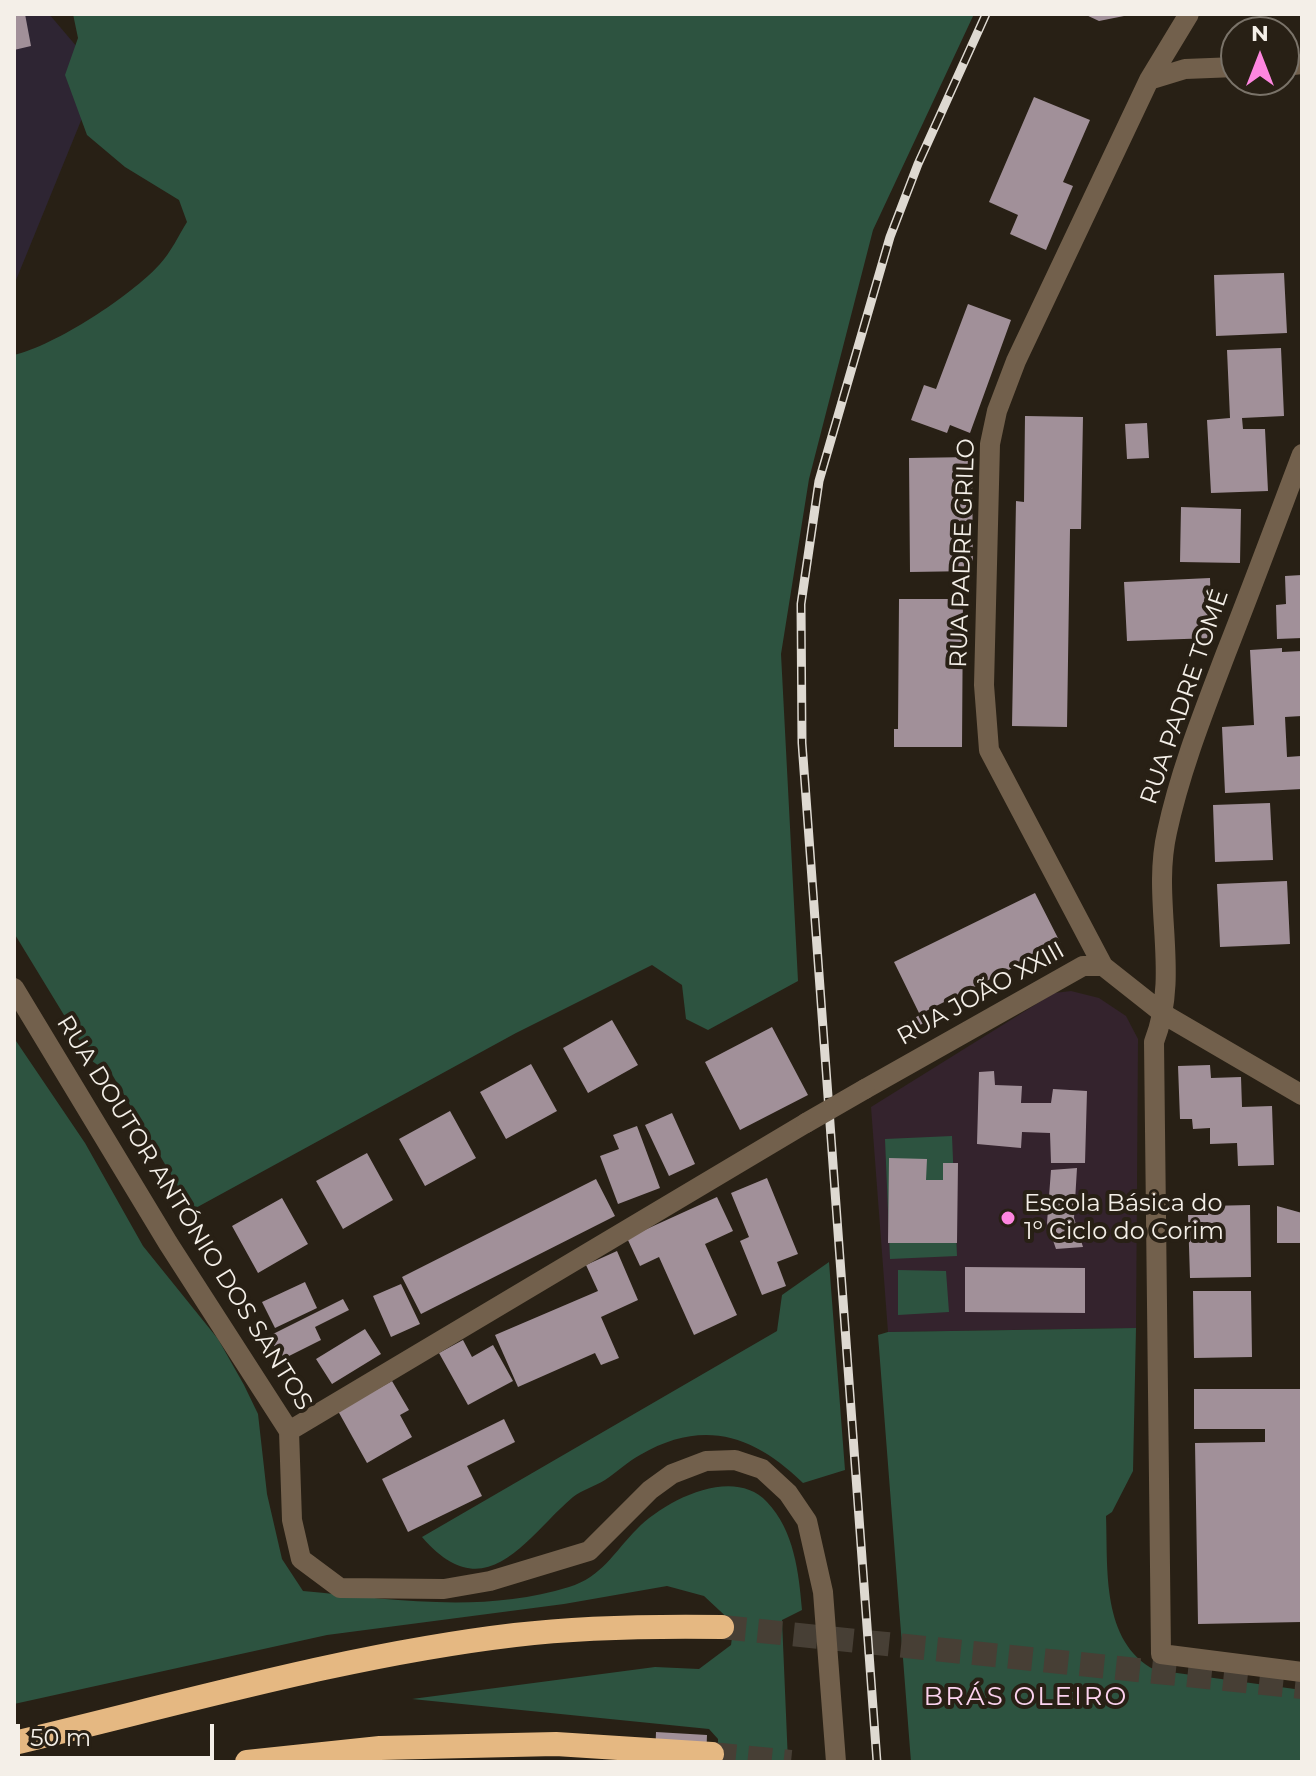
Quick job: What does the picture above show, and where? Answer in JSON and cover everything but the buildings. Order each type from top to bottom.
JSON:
[{"type":"highway","points":[[14,1743],[331,1669],[514,1635],[620,1626],[722,1627]]},
{"type":"highway","points":[[247,1762],[380,1748],[556,1744],[712,1754]]},
{"type":"street","name":"RUA PADRE GRILO","points":[[1103,966],[989,750],[984,685],[990,444],[997,411],[1016,361],[1149,80],[1189,14]]},
{"type":"street","points":[[1149,80],[1185,69],[1220,68]]},
{"type":"street","name":"RUA PADRE TOMÉ","points":[[1302,454],[1207,705],[1166,834],[1162,866],[1165,1015],[1154,1042],[1161,1654],[1302,1672]]},
{"type":"street","name":"RUA JOÃO XXIII","points":[[289,1431],[806,1123],[1083,966],[1103,966],[1165,1015],[1302,1095]]},
{"type":"street","name":"RUA DOUTOR ANTÓNIO DOS SANTOS","points":[[14,988],[168,1243],[289,1431],[292,1520],[301,1559],[340,1588],[444,1589],[547,1566],[589,1551],[650,1490],[672,1474],[706,1461],[735,1460],[762,1469],[788,1493],[807,1521],[823,1592],[836,1762]]},
{"type":"shaded area","points":[[14,14],[49,14],[100,74],[14,285]]},
{"type":"shaded area","name":"Escola Básica do 1º Ciclo do Corim","points":[[1071,991],[1099,998],[1126,1016],[1138,1039],[1136,1328],[888,1332],[871,1107],[1054,993]]},
{"type":"green space","points":[[73,14],[974,14],[873,230],[809,479],[781,654],[798,981],[708,1030],[686,1019],[682,985],[652,965],[516,1033],[192,1210],[113,1076],[92,1061],[14,933],[14,355],[71,330],[131,290],[164,259],[187,222],[179,200],[125,167],[87,135],[65,75],[78,38]]},
{"type":"green space","points":[[14,1038],[85,1143],[143,1246],[218,1339],[244,1385],[258,1414],[267,1494],[282,1559],[303,1591],[436,1602],[503,1600],[536,1595],[569,1587],[590,1577],[649,1518],[681,1498],[718,1487],[753,1491],[767,1502],[783,1525],[794,1553],[799,1581],[802,1610],[782,1620],[788,1762],[718,1762],[718,1739],[709,1729],[412,1699],[655,1667],[699,1669],[731,1645],[734,1624],[704,1596],[667,1586],[564,1604],[327,1635],[14,1704]]},
{"type":"green space","points":[[952,1136],[957,1256],[890,1259],[885,1139]]},
{"type":"green space","points":[[829,1262],[845,1470],[803,1483],[785,1466],[747,1443],[727,1437],[685,1437],[640,1455],[577,1495],[521,1547],[504,1560],[485,1568],[466,1568],[445,1558],[422,1537],[777,1331],[782,1295]]},
{"type":"green space","points":[[898,1270],[946,1271],[949,1312],[898,1315]]},
{"type":"green space","points":[[1136,1328],[1133,1471],[1112,1512],[1106,1516],[1108,1581],[1116,1623],[1137,1658],[1155,1670],[1302,1690],[1302,1762],[911,1762],[878,1335],[888,1332]]},
{"type":"tunnel","points":[[722,1627],[1302,1687]]},
{"type":"tunnel","points":[[712,1754],[791,1762]]},
{"type":"railway","points":[[877,1762],[802,743],[801,604],[819,481],[890,237],[918,164],[986,14]]},
{"type":"place","name":"Escola Básica do 1º Ciclo do Corim","points":[[1008,1218]]},
{"type":"district","name":"BRÁS OLEIRO","points":[[1026,1697]]}]
